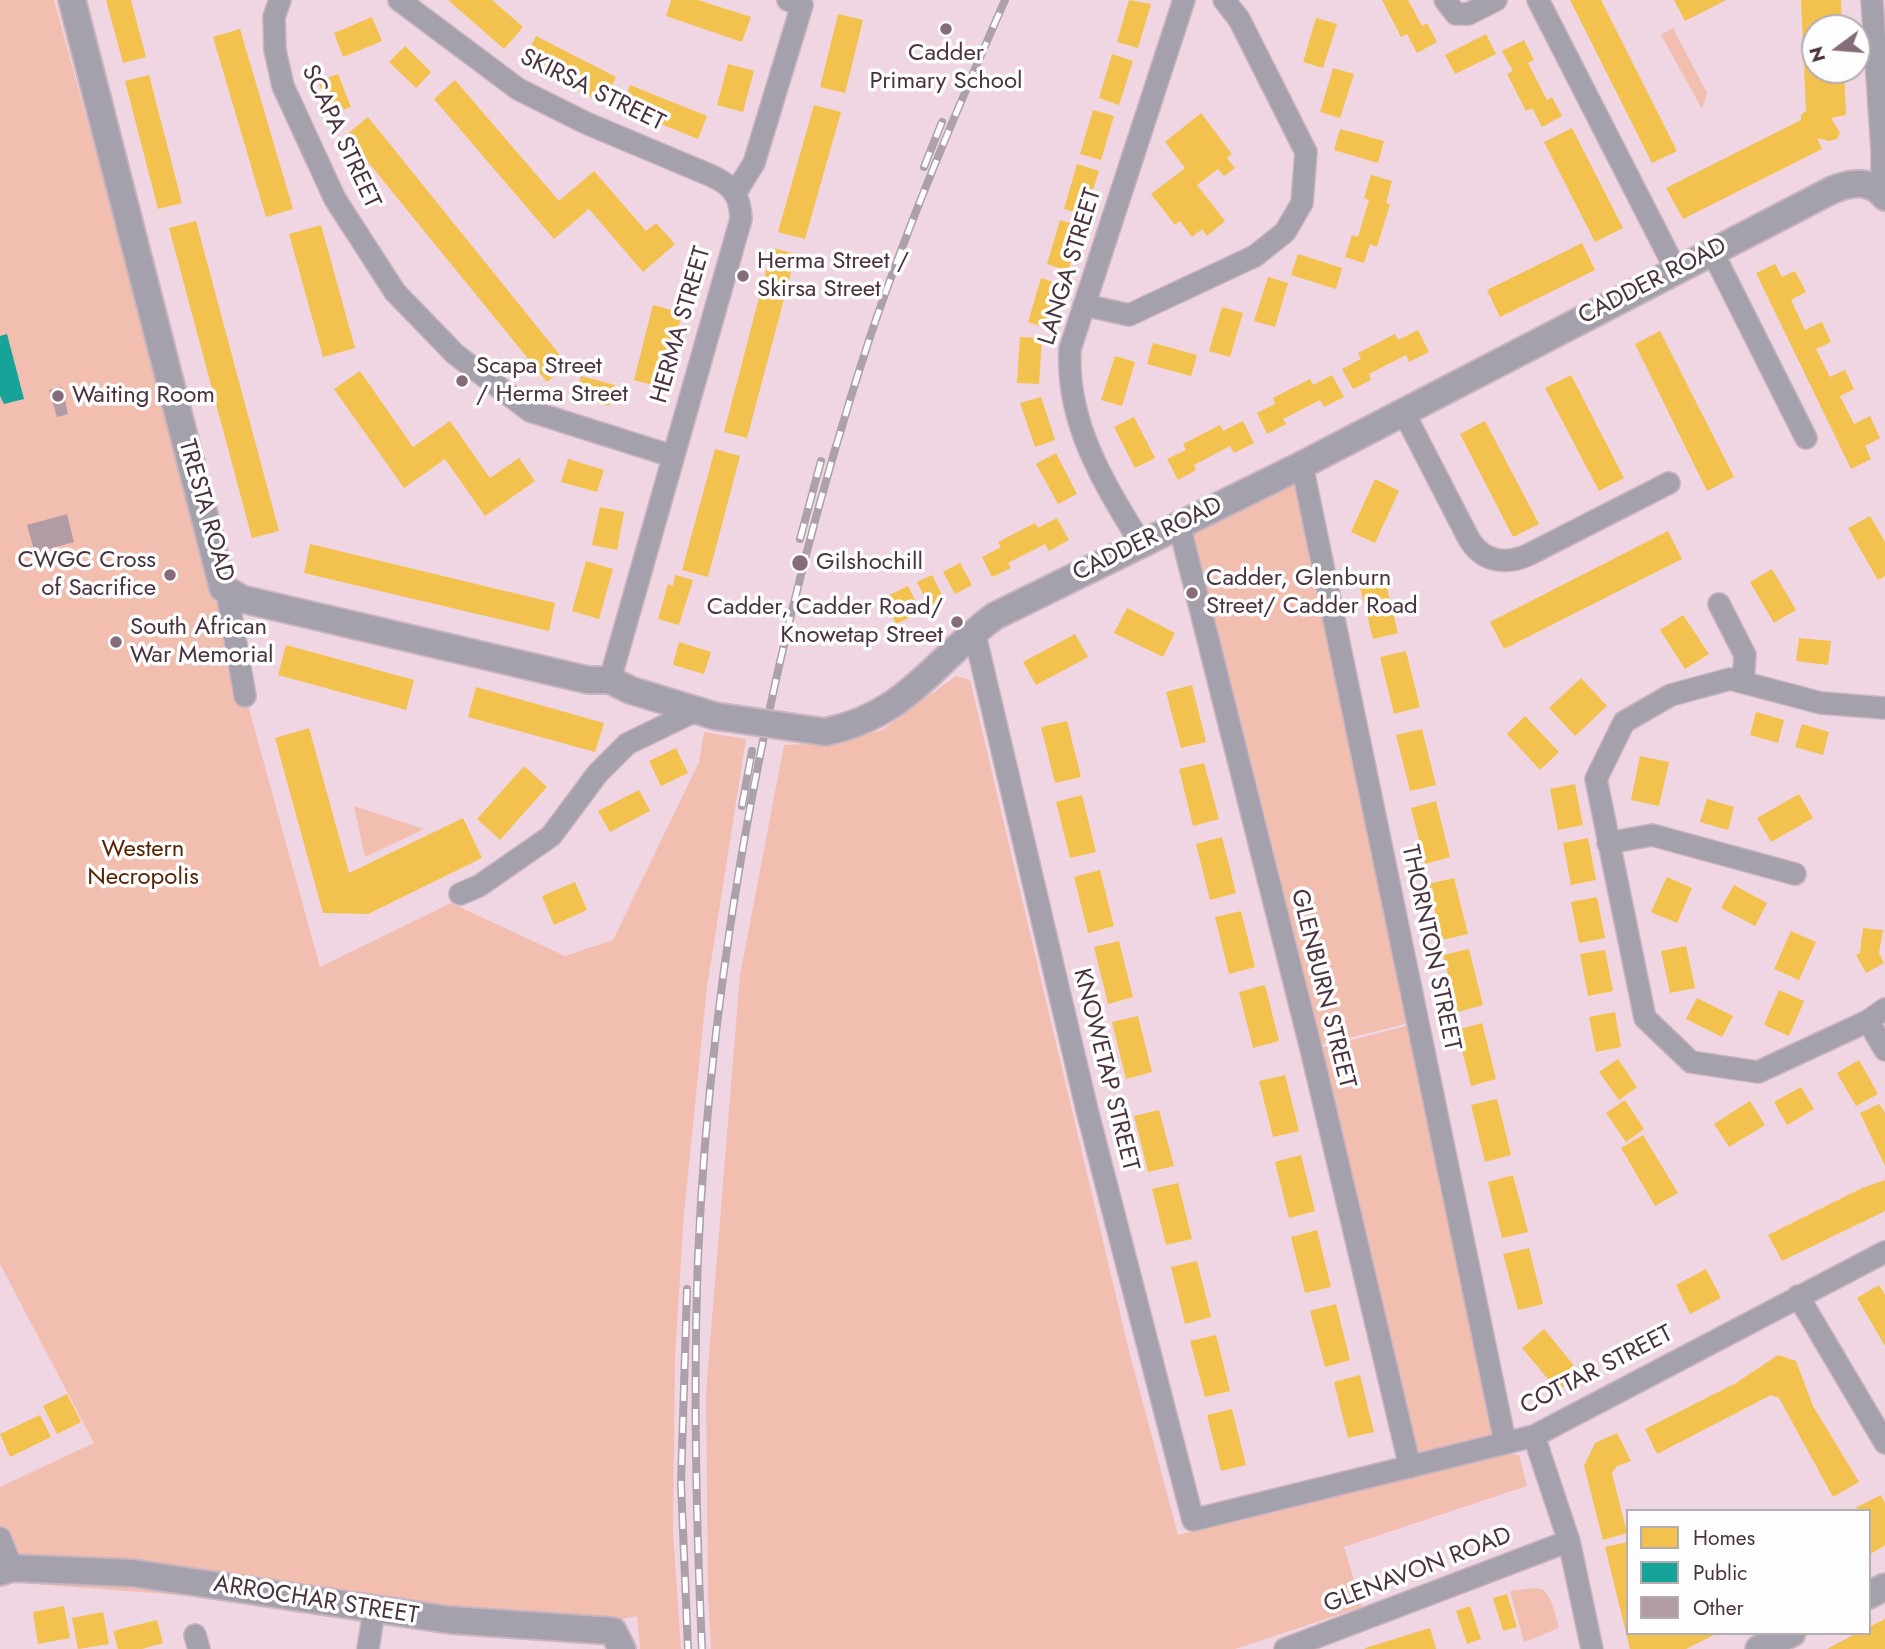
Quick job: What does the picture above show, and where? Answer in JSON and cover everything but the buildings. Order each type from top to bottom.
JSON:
[{"type":"street","name":"TRESTA ROAD","points":[[72,0],[227,592],[242,599],[588,680],[610,680],[630,690],[706,713]]},
{"type":"street","name":"SCAPA STREET","points":[[280,0],[274,17],[275,50],[283,86],[335,199],[395,292],[455,354],[530,411],[672,456]]},
{"type":"street","name":"SKIRSA STREET","points":[[399,0],[518,89],[586,123],[712,176],[736,192]]},
{"type":"street","points":[[736,192],[754,163],[802,5],[788,0]]},
{"type":"street","name":"LANGA STREET","points":[[1140,542],[1097,471],[1075,411],[1069,376],[1070,349],[1184,0]]},
{"type":"street","points":[[1084,305],[1129,315],[1142,309],[1255,256],[1285,232],[1302,203],[1306,152],[1239,19],[1224,0]]},
{"type":"street","points":[[1446,0],[1456,14],[1464,15],[1496,0]]},
{"type":"street","points":[[1538,0],[1676,270]]},
{"type":"street","points":[[1872,0],[1882,149],[1881,193]]},
{"type":"street","name":"CADDER ROAD","points":[[706,713],[825,732],[854,726],[905,698],[974,631],[995,616],[1140,542],[1302,465],[1842,186],[1856,183],[1881,193]]},
{"type":"street","name":"HERMA STREET","points":[[610,680],[741,219],[736,192]]},
{"type":"street","points":[[1712,251],[1806,438]]},
{"type":"street","points":[[1403,411],[1469,539],[1479,553],[1493,560],[1510,562],[1528,555],[1669,483]]},
{"type":"street","name":"THORNTON STREET","points":[[1302,465],[1505,1442]]},
{"type":"street","name":"GLENBURN STREET","points":[[1179,524],[1311,1049],[1410,1467]]},
{"type":"street","points":[[227,592],[245,696]]},
{"type":"street","points":[[1719,604],[1745,655],[1743,682]]},
{"type":"street","name":"KNOWETAP STREET","points":[[974,631],[1087,1110],[1193,1520]]},
{"type":"street","points":[[1885,708],[1821,703],[1730,679],[1671,695],[1624,722],[1596,779],[1645,1018],[1691,1062],[1758,1072],[1877,1015],[1885,1050]]},
{"type":"street","points":[[460,894],[479,886],[551,836],[598,772],[627,744],[706,713]]},
{"type":"street","points":[[1608,843],[1652,835],[1795,874]]},
{"type":"street","name":"COTTAR STREET","points":[[1193,1520],[1534,1436],[1885,1252]]},
{"type":"street","points":[[1798,1296],[1885,1443]]},
{"type":"street","points":[[1534,1436],[1569,1541],[1592,1649]]},
{"type":"street","points":[[0,1538],[6,1570]]},
{"type":"street","name":"GLENAVON ROAD","points":[[1285,1649],[1569,1541]]},
{"type":"street","name":"ARROCHAR STREET","points":[[6,1570],[132,1573],[374,1611],[450,1620],[613,1631],[622,1649]]},
{"type":"street","points":[[368,1649],[374,1611]]},
{"type":"street","points":[[1759,1649],[1788,1635]]},
{"type":"green space","name":"Western Necropolis","points":[[0,0],[54,0],[320,967],[451,903],[565,956],[613,940],[699,762],[704,732],[746,739],[707,987],[684,1213],[675,1357],[673,1531],[681,1649],[640,1649],[637,1616],[542,1635],[181,1595],[33,1584],[0,1575],[0,1487],[94,1443],[0,1264]]},
{"type":"green space","points":[[1673,28],[1707,93],[1702,109],[1661,35]]},
{"type":"green space","points":[[1298,470],[1417,1021],[1312,1047],[1182,528]]},
{"type":"green space","points":[[956,676],[970,680],[1129,1351],[1178,1535],[1416,1474],[1314,1050],[1417,1023],[1503,1453],[1519,1455],[1527,1486],[1344,1547],[1362,1607],[1235,1649],[711,1649],[706,1392],[740,975],[784,745],[834,743],[882,730]]},
{"type":"green space","points":[[354,806],[424,829],[365,857]]},
{"type":"green space","points":[[1535,1588],[1544,1590],[1552,1603],[1559,1628],[1524,1642],[1510,1591]]},
{"type":"railway","points":[[702,1649],[696,1453],[698,1258],[705,1143],[717,1026],[753,793],[804,563],[869,340],[916,211],[1005,0]]},
{"type":"railway","points":[[924,167],[942,122]]},
{"type":"railway","points":[[800,539],[821,461]]},
{"type":"railway","points":[[742,806],[752,751]]},
{"type":"railway","points":[[687,1289],[681,1483],[688,1649]]},
{"type":"place","name":"Cadder Primary School","points":[[946,29]]},
{"type":"place","name":"Herma Street / Skirsa Street","points":[[743,276]]},
{"type":"place","name":"Scapa Street / Herma Street","points":[[462,381]]},
{"type":"place","name":"Waiting Room","points":[[58,396]]},
{"type":"place","name":"Gilshochill","points":[[800,563]]},
{"type":"place","name":"CWGC Cross of Sacrifice","points":[[170,575]]},
{"type":"place","name":"Cadder, Glenburn Street/ Cadder Road","points":[[1192,593]]},
{"type":"place","name":"Cadder, Cadder Road/ Knowetap Street","points":[[957,622]]},
{"type":"place","name":"South African War Memorial","points":[[116,642]]}]
